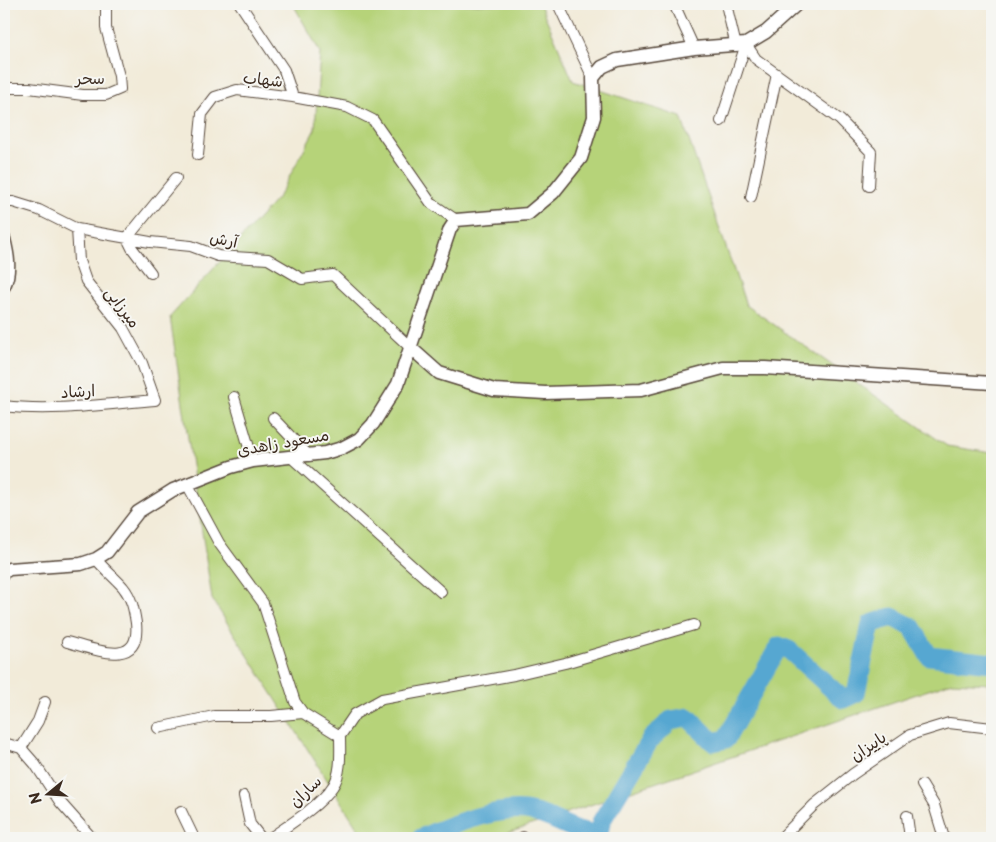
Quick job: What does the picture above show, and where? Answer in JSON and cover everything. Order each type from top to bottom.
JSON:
[{"type":"street","name":"سحر","points":[[4,88],[29,88],[91,95],[106,95],[120,89],[119,76],[106,28],[106,4]]},
{"type":"street","name":"شهاب","points":[[198,155],[202,114],[214,97],[237,90],[293,97],[284,70],[240,4]]},
{"type":"street","points":[[293,97],[347,107],[373,120],[426,197],[456,220],[528,214],[553,193],[581,158],[594,117],[593,78],[558,4]]},
{"type":"street","points":[[674,4],[694,48]]},
{"type":"street","points":[[726,4],[741,45],[756,59],[840,120],[871,152],[869,186]]},
{"type":"street","points":[[593,78],[602,66],[617,60],[694,48],[741,45],[766,32],[797,4]]},
{"type":"street","points":[[720,121],[741,45]]},
{"type":"street","points":[[751,197],[777,74]]},
{"type":"street","points":[[152,273],[132,248],[127,238],[176,178]]},
{"type":"street","name":"آرش","points":[[4,202],[13,202],[39,210],[77,230],[191,246],[218,256],[268,259],[302,279],[333,275],[412,349]]},
{"type":"street","name":"مسعود زاهدی","points":[[5,567],[81,564],[96,559],[107,552],[138,512],[153,501],[187,484],[253,461],[308,456],[342,448],[359,439],[373,424],[398,384],[412,349],[450,229],[456,220]]},
{"type":"street","name":"میرزایی","points":[[77,230],[79,261],[86,281],[122,328],[142,362],[154,400]]},
{"type":"street","points":[[4,239],[8,258],[8,278],[4,286]]},
{"type":"street","points":[[412,349],[439,373],[494,390],[545,393],[641,390],[723,368],[765,368],[992,383]]},
{"type":"street","points":[[234,397],[253,461]]},
{"type":"street","name":"ارشاد","points":[[4,406],[25,408],[79,406],[154,400]]},
{"type":"street","points":[[273,418],[308,456]]},
{"type":"street","points":[[292,458],[442,592]]},
{"type":"street","points":[[187,484],[219,543],[263,602],[290,689],[303,714],[340,736],[355,714],[382,699],[556,665],[694,625]]},
{"type":"street","points":[[67,642],[106,652],[121,653],[131,648],[137,638],[134,605],[123,588],[96,559]]},
{"type":"street","points":[[21,748],[38,721],[45,702]]},
{"type":"street","points":[[158,728],[214,716],[303,714]]},
{"type":"street","name":"پاییزان","points":[[781,838],[814,805],[853,774],[910,735],[949,723],[992,728]]},
{"type":"street","name":"ساران","points":[[270,838],[301,817],[334,785],[340,761],[340,736]]},
{"type":"street","points":[[4,743],[21,748],[35,764],[60,802],[92,838]]},
{"type":"street","points":[[922,785],[934,805],[944,838]]},
{"type":"street","points":[[244,796],[250,824],[261,838]]},
{"type":"street","points":[[180,811],[194,838]]},
{"type":"street","points":[[907,816],[910,838]]},
{"type":"green space","points":[[293,4],[540,4],[573,81],[681,117],[746,305],[947,446],[992,453],[992,684],[952,682],[493,838],[364,838],[212,599],[170,317],[279,196],[315,129],[320,52]]},
{"type":"waterway","points":[[421,838],[446,827],[504,811],[540,814],[580,831],[599,834],[601,822],[650,740],[671,720],[688,717],[713,742],[726,739],[779,646],[789,650],[843,699],[856,693],[871,624],[892,617],[912,627],[929,656],[992,663]]}]
